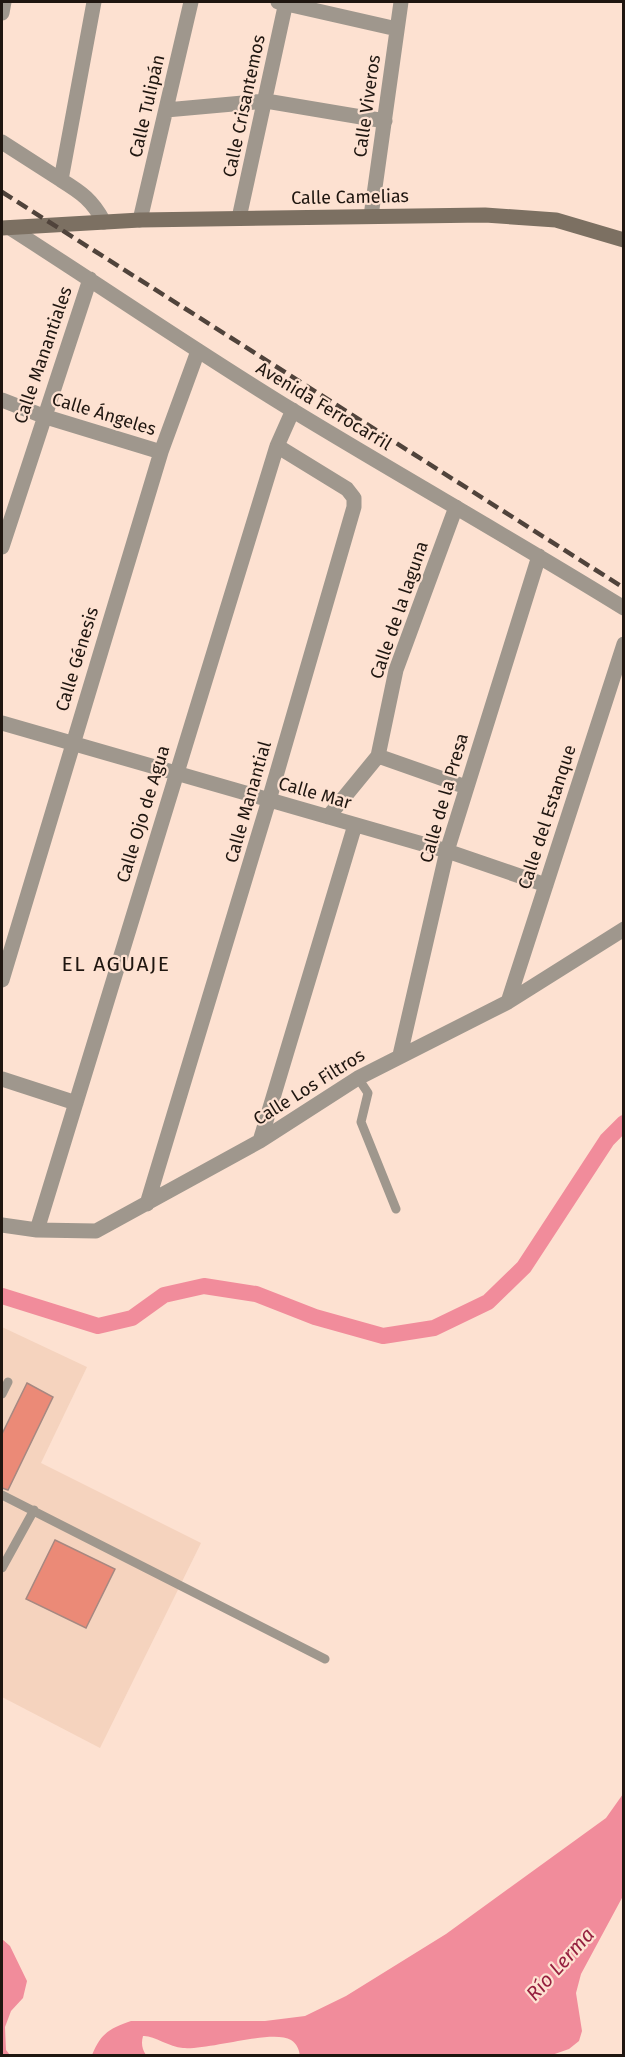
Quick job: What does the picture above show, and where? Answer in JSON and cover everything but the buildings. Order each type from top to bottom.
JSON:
[{"type":"street","points":[[2,13],[4,2]]},
{"type":"street","points":[[61,180],[94,2]]},
{"type":"street","name":"Calle Tulipán","points":[[140,220],[191,2]]},
{"type":"street","points":[[283,2],[398,29]]},
{"type":"street","name":"Calle Crisantemos","points":[[239,218],[266,101],[283,2]]},
{"type":"street","name":"Calle Viveros","points":[[371,216],[401,2]]},
{"type":"street","points":[[166,110],[266,101],[385,121]]},
{"type":"street","points":[[2,142],[86,195],[104,222]]},
{"type":"street","name":"Calle Camelias","points":[[6,228],[140,220],[485,215],[556,220],[624,240]]},
{"type":"street","name":"Avenida Ferrocarril","points":[[6,228],[90,279],[292,410],[624,608]]},
{"type":"street","name":"Calle Manantiales","points":[[2,547],[43,416],[90,279]]},
{"type":"street","name":"Calle Génesis","points":[[2,980],[71,744],[161,452],[198,351]]},
{"type":"street","name":"Calle Ángeles","points":[[2,400],[43,416],[161,452]]},
{"type":"street","name":"Calle Ojo de Agua","points":[[37,1230],[277,446],[292,410]]},
{"type":"street","name":"Calle Manantial","points":[[147,1204],[269,800],[354,507],[354,498],[347,489],[277,446]]},
{"type":"street","name":"Calle de la laguna","points":[[328,817],[378,756],[396,670],[456,507]]},
{"type":"street","name":"Calle de la Presa","points":[[400,1055],[447,851],[539,556]]},
{"type":"street","name":"Calle del Estanque","points":[[508,1002],[624,644]]},
{"type":"street","name":"Calle Mar","points":[[2,723],[447,851],[546,885]]},
{"type":"street","points":[[378,756],[466,786]]},
{"type":"street","points":[[260,1141],[355,825]]},
{"type":"street","name":"Calle Los Filtros","points":[[2,1225],[37,1230],[96,1231],[260,1141],[358,1078],[508,1002],[624,929]]},
{"type":"street","points":[[2,1079],[76,1103]]},
{"type":"lane","points":[[358,1078],[368,1093],[361,1122],[396,1209]]},
{"type":"lane","points":[[2,1394],[8,1382]]},
{"type":"lane","points":[[2,1495],[325,1659]]},
{"type":"lane","points":[[2,1568],[34,1510]]},
{"type":"shaded area","points":[[2,1327],[87,1367],[41,1463],[201,1543],[100,1748],[2,1697]]},
{"type":"water","name":"Río Lerma","points":[[623,1794],[623,1896],[581,1974],[576,1993],[582,2031],[579,2041],[569,2049],[549,2056],[300,2056],[295,2043],[282,2037],[256,2038],[183,2048],[143,2036],[142,2046],[146,2055],[92,2055],[102,2037],[131,2021],[265,2021],[305,2016],[346,1996],[446,1934],[606,1818]]},
{"type":"water","points":[[2,1939],[10,1946],[27,1981],[23,1998],[11,2011],[5,2027],[6,2050],[10,2055],[2,2055]]},
{"type":"waterway","points":[[2,1296],[98,1326],[132,1318],[164,1295],[204,1286],[256,1294],[315,1317],[383,1336],[434,1328],[488,1302],[524,1267],[607,1140],[624,1123]]},
{"type":"railway","points":[[2,192],[624,588]]},
{"type":"district","name":"EL AGUAJE","points":[[116,964]]}]
